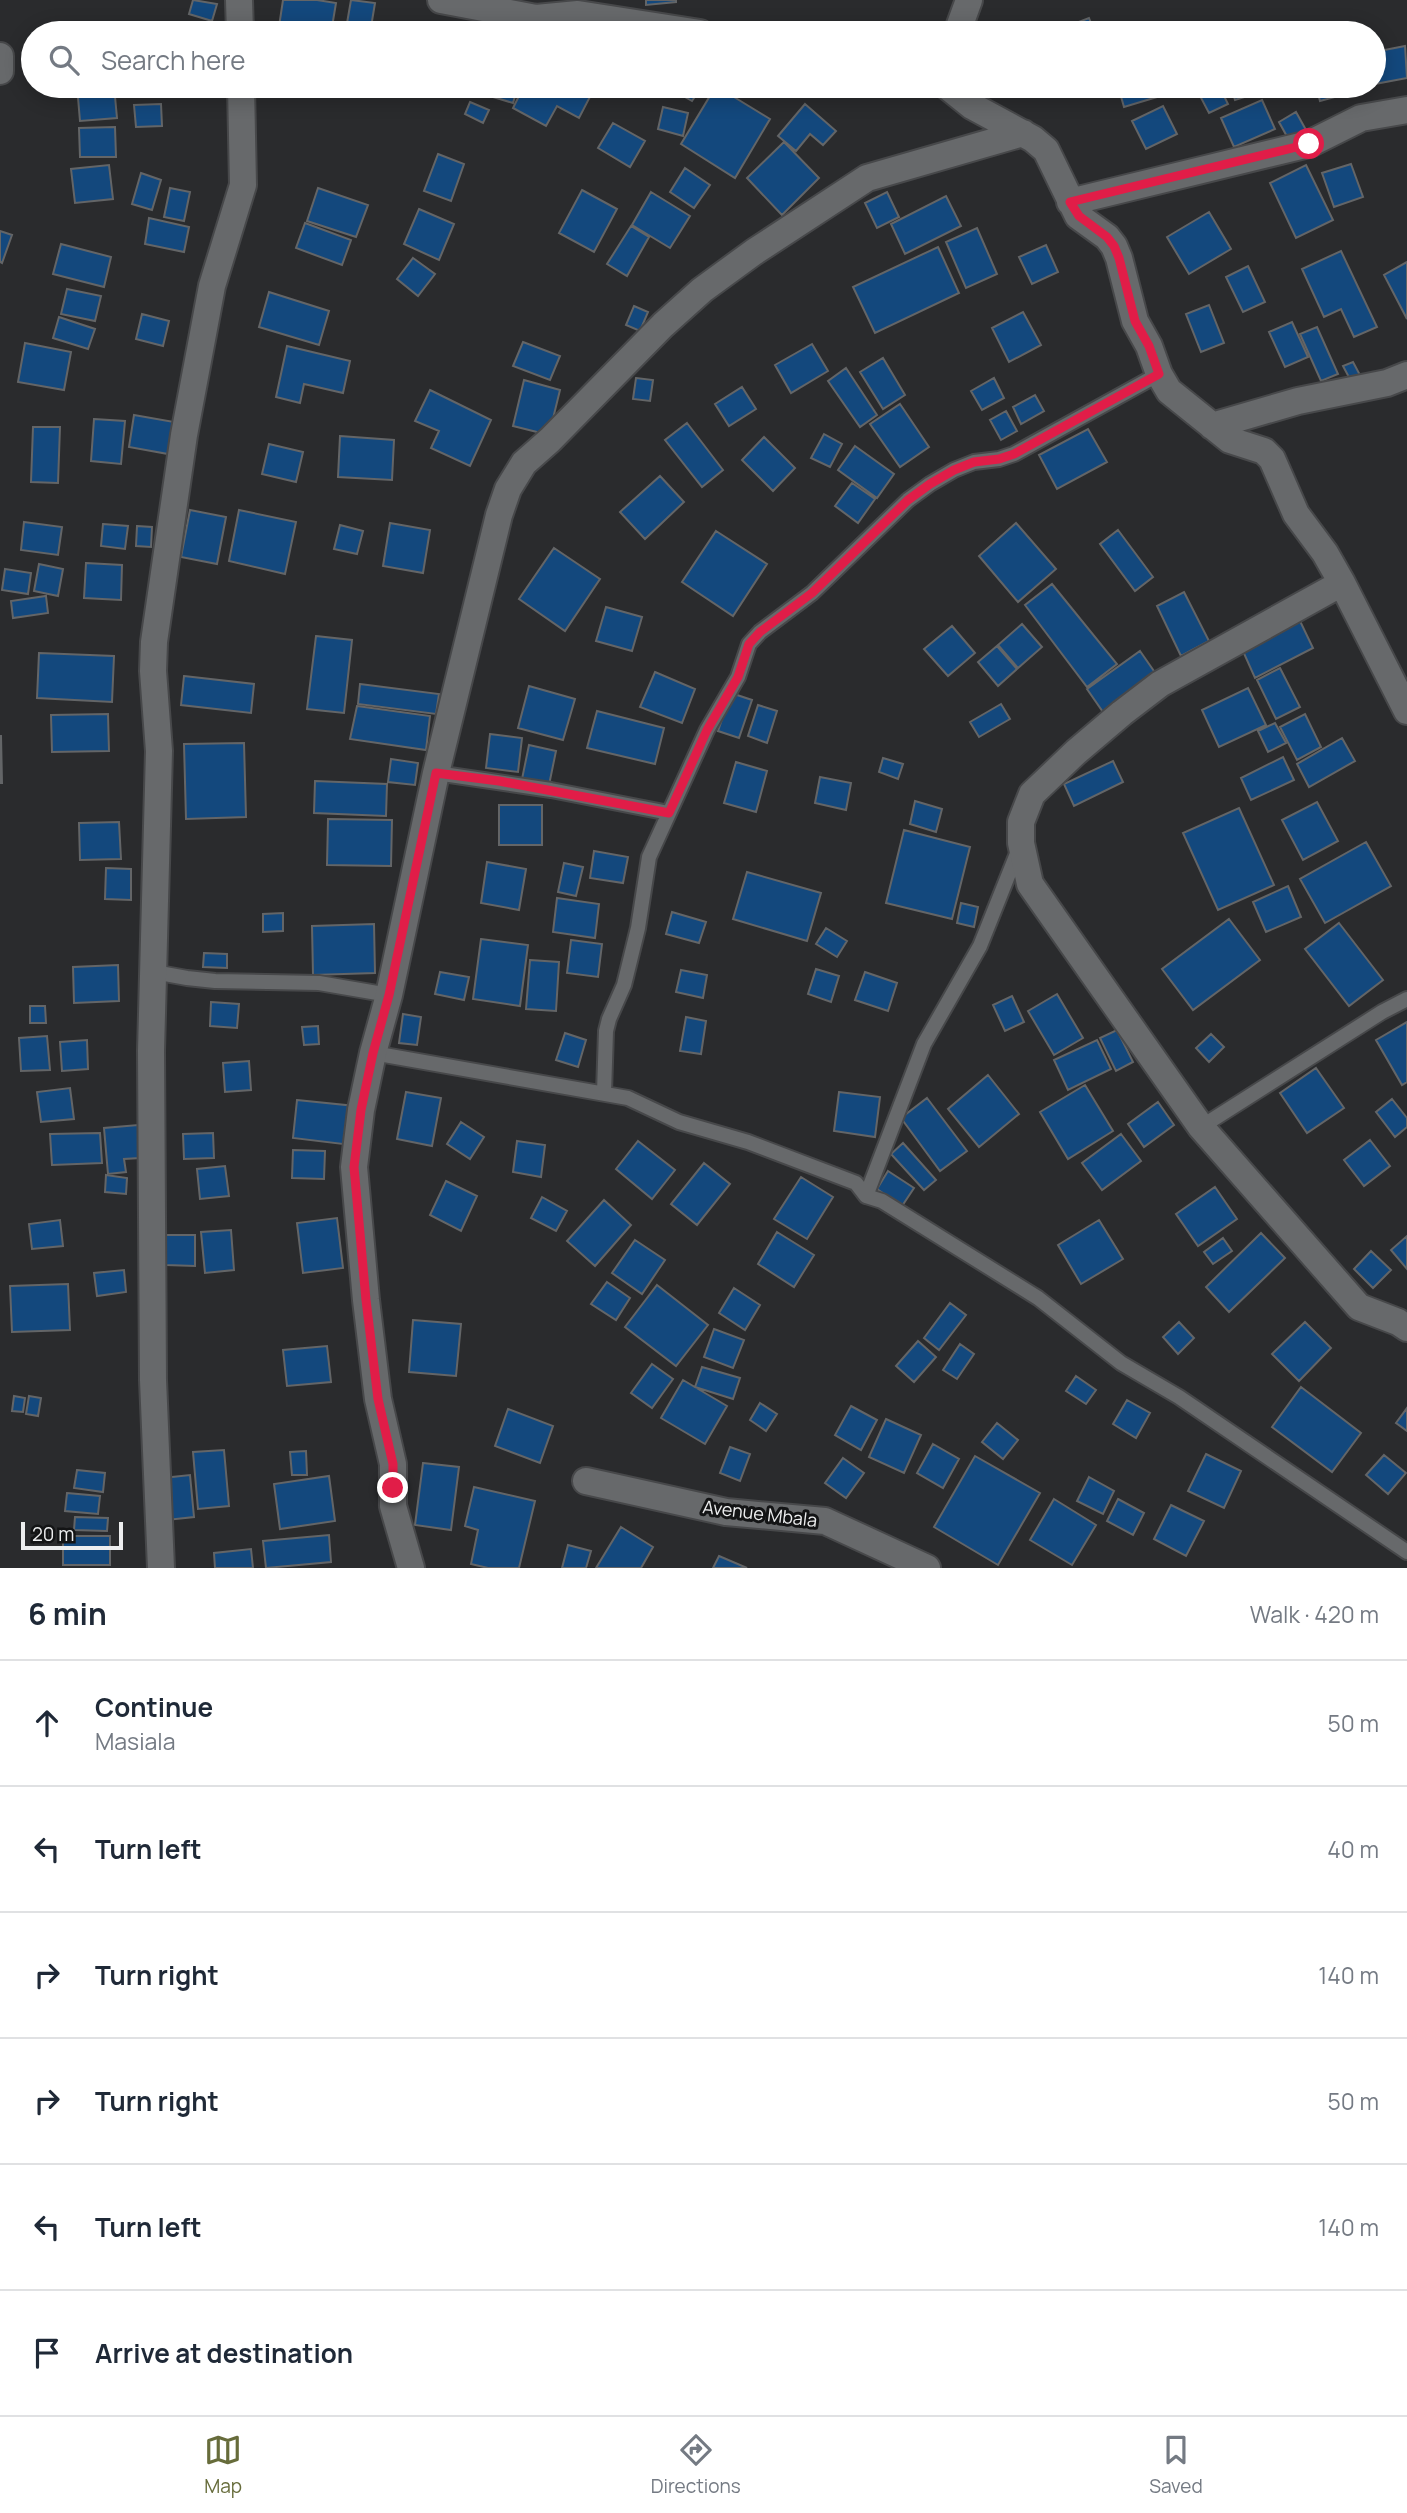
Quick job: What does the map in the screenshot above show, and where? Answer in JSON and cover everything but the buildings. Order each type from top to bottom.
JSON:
[{"type":"street","points":[[239,0],[240,21]]},
{"type":"street","points":[[441,0],[536,18],[578,14],[623,21]]},
{"type":"street","points":[[0,56],[0,71]]},
{"type":"street","points":[[161,1568],[153,1380],[151,1051],[159,751],[153,671],[154,642],[184,435],[212,286],[243,185],[241,98]]},
{"type":"street","points":[[962,98],[1023,133],[1046,150],[1079,216],[1107,237],[1114,246],[1135,321],[1149,346],[1159,374],[1174,396],[1230,440],[1264,451],[1272,460],[1296,514],[1325,553],[1342,583],[1407,711]]},
{"type":"street","points":[[1070,202],[1309,144],[1361,118],[1407,110]]},
{"type":"street","points":[[411,1568],[393,1506],[393,1464],[378,1399],[354,1167],[361,1110],[389,995],[436,773],[499,515],[508,489],[524,463],[702,290],[842,193],[867,178],[1023,133]]},
{"type":"street","points":[[1212,426],[1298,401],[1387,383],[1407,375]]},
{"type":"street","points":[[1342,583],[1160,684],[1122,712],[1032,794],[1021,822],[1021,843],[1030,884],[1201,1127],[1359,1307],[1407,1328]]},
{"type":"street","name":"Avenue Mbala","points":[[586,1481],[726,1511],[825,1521],[927,1568]]},
{"type":"lane","points":[[604,1093],[606,1031],[624,985],[630,961],[649,857],[707,730],[738,677],[749,644],[760,632],[812,593],[899,509],[930,484],[964,466],[1014,454],[1159,374]]},
{"type":"lane","points":[[436,773],[538,788],[669,813]]},
{"type":"lane","points":[[866,1196],[924,1044],[980,946],[1021,843]]},
{"type":"lane","points":[[998,897],[1010,888],[1030,884]]},
{"type":"lane","points":[[154,972],[215,981],[319,983],[389,995]]},
{"type":"lane","points":[[1201,1127],[1382,1012],[1407,999]]},
{"type":"lane","points":[[373,1053],[628,1098],[679,1122],[748,1142],[856,1183],[866,1196],[883,1202],[1038,1298],[1121,1363],[1178,1397],[1407,1552]]},
{"type":"route","points":[[393,1488],[393,1464],[378,1399],[354,1167],[361,1110],[389,995],[436,773],[499,781],[669,813],[707,730],[738,677],[749,644],[760,632],[812,593],[908,500],[930,484],[974,462],[1014,454],[1159,374],[1149,346],[1135,321],[1114,246],[1107,237],[1079,216],[1070,202],[1309,144]]}]
